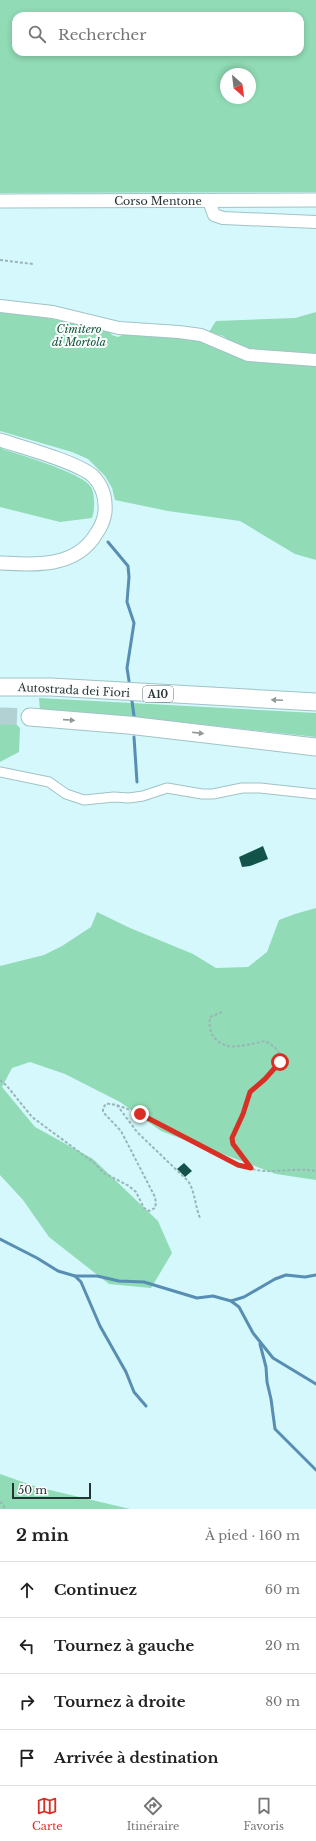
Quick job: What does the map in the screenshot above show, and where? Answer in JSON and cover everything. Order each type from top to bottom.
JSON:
[{"type":"highway","name":"Autostrada dei Fiori","points":[[0,688],[51,688],[316,702]]},
{"type":"highway","points":[[30,717],[128,725],[316,747]]},
{"type":"main road","name":"Corso Mentone","points":[[0,201],[316,200]]},
{"type":"main road","points":[[0,440],[87,471],[100,485],[106,502],[102,524],[94,538],[80,552],[70,558],[40,564],[0,563]]},
{"type":"street","points":[[209,201],[214,215],[223,218],[316,222]]},
{"type":"street","points":[[0,306],[53,312],[119,328],[201,335],[248,355],[316,360]]},
{"type":"street","points":[[0,772],[49,782],[66,794],[84,800],[143,796],[167,788],[202,794],[213,794],[242,788],[260,788],[316,794]]},
{"type":"path","points":[[0,260],[32,264]]},
{"type":"path","points":[[222,1012],[210,1017],[208,1027],[214,1038],[228,1046],[265,1041],[276,1048],[280,1054],[280,1062],[275,1069],[250,1092],[243,1114],[232,1138],[233,1144],[251,1168]]},
{"type":"path","points":[[0,1080],[8,1086],[32,1117],[93,1162],[104,1173],[129,1186],[136,1192],[144,1208],[149,1211],[153,1210],[156,1203],[147,1181],[121,1130],[102,1112],[106,1104],[116,1104],[140,1114],[238,1165],[270,1172],[294,1169],[316,1171]]},
{"type":"path","points":[[116,1104],[137,1132],[192,1186],[200,1218]]},
{"type":"path","points":[[0,1502],[3,1504],[5,1509]]},
{"type":"green space","points":[[0,0],[316,0],[316,192],[0,193]]},
{"type":"green space","name":"Cimitero di Mortola","points":[[0,311],[68,322],[69,319],[109,331],[112,335],[118,337],[127,333],[173,335],[316,365],[316,560],[295,554],[240,521],[168,511],[115,500],[112,488],[105,476],[88,459],[72,452],[0,431]]},
{"type":"green space","points":[[316,312],[316,353],[277,354],[240,347],[223,336],[209,332],[216,321],[295,318]]},
{"type":"green space","points":[[0,445],[3,449],[64,470],[86,482],[91,487],[94,498],[92,518],[60,522],[0,507]]},
{"type":"green space","points":[[39,698],[316,713],[316,737],[124,716],[40,710]]},
{"type":"green space","points":[[0,708],[20,728],[19,752],[0,762]]},
{"type":"green space","points":[[316,908],[316,1180],[276,1174],[161,1131],[120,1102],[65,1074],[30,1062],[12,1068],[2,1087],[35,1127],[93,1159],[158,1221],[172,1253],[151,1288],[109,1284],[49,1237],[23,1200],[0,1175],[0,966],[44,955],[62,946],[91,927],[97,912],[130,928],[193,954],[216,968],[248,967],[267,952],[279,920]]},
{"type":"green space","points":[[0,1474],[37,1487],[130,1509],[0,1509]]},
{"type":"building","points":[[263,846],[268,859],[250,866],[242,867],[239,857]]},
{"type":"building","points":[[184,1163],[192,1171],[185,1177],[177,1169]]},
{"type":"waterway","points":[[108,542],[128,566],[129,577],[127,602],[134,623],[127,668],[129,681]]},
{"type":"waterway","points":[[132,701],[134,716]]},
{"type":"waterway","points":[[134,737],[137,782]]},
{"type":"waterway","points":[[0,1239],[37,1258],[58,1271],[75,1276],[97,1276],[119,1281],[144,1282],[197,1298],[213,1296],[231,1301],[239,1307],[253,1333],[273,1358],[316,1384]]},
{"type":"waterway","points":[[231,1301],[244,1297],[275,1279],[286,1275],[305,1277],[316,1275]]},
{"type":"waterway","points":[[75,1276],[81,1282],[100,1326],[126,1372],[134,1392],[146,1406]]},
{"type":"waterway","points":[[260,1344],[266,1367],[275,1429],[316,1470]]},
{"type":"tunnel","points":[[0,716],[30,717]]},
{"type":"route","points":[[140,1114],[238,1165],[251,1168],[233,1144],[232,1138],[243,1114],[250,1092],[275,1069],[280,1062]]}]
